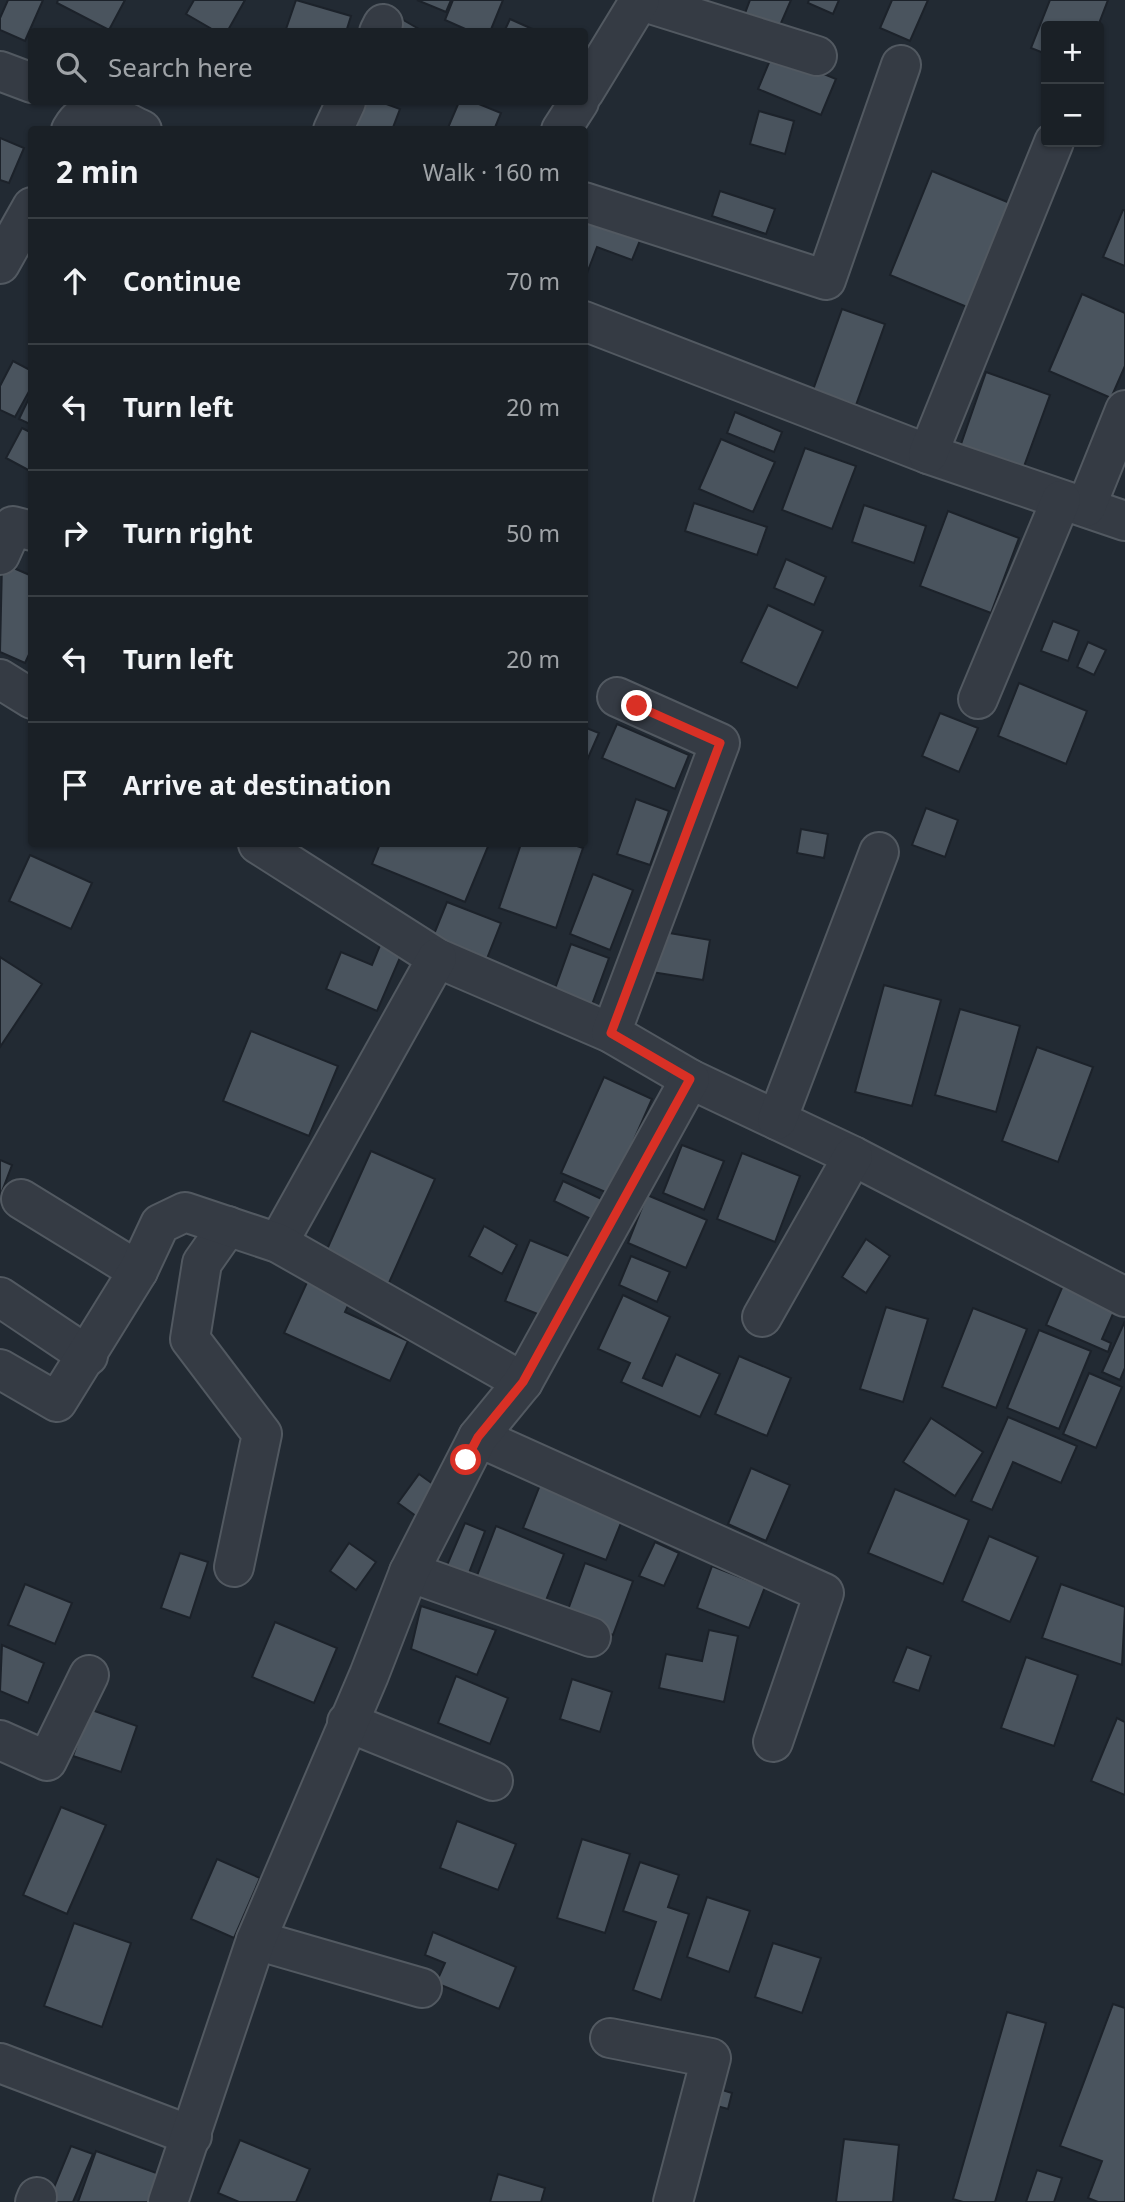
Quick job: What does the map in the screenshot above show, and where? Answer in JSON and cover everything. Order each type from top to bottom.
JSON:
[{"type":"street","points":[[588,85],[639,0],[817,56]]},
{"type":"street","points":[[588,203],[826,280],[901,65]]},
{"type":"street","points":[[0,71],[28,82]]},
{"type":"street","points":[[335,126],[345,105]]},
{"type":"street","points":[[564,126],[577,105]]},
{"type":"street","points":[[83,114],[127,126]]},
{"type":"street","points":[[929,454],[1052,147]]},
{"type":"street","points":[[0,264],[28,214]]},
{"type":"street","points":[[588,323],[929,454],[1125,521]]},
{"type":"street","points":[[978,699],[1074,504],[1125,410]]},
{"type":"street","points":[[0,555],[13,526],[28,530]]},
{"type":"street","points":[[0,679],[28,696]]},
{"type":"street","points":[[611,1033],[720,743],[617,697]]},
{"type":"street","points":[[263,847],[437,958],[611,1033],[690,1079],[853,1156],[1125,1297]]},
{"type":"street","points":[[777,1120],[878,852]]},
{"type":"street","points":[[278,1243],[437,958]]},
{"type":"street","points":[[168,2202],[256,1940],[369,1675],[409,1572],[478,1437],[523,1382],[690,1079]]},
{"type":"street","points":[[762,1317],[853,1156]]},
{"type":"street","points":[[21,1199],[138,1271]]},
{"type":"street","points":[[0,1369],[57,1402],[88,1356],[138,1271],[160,1224],[185,1212],[278,1243],[523,1382]]},
{"type":"street","points":[[228,1226],[202,1263],[190,1339],[261,1434],[234,1567]]},
{"type":"street","points":[[0,1297],[88,1356]]},
{"type":"street","points":[[478,1437],[824,1593],[773,1742]]},
{"type":"street","points":[[409,1572],[591,1637]]},
{"type":"street","points":[[0,1740],[47,1762],[89,1675]]},
{"type":"street","points":[[347,1722],[493,1781]]},
{"type":"street","points":[[256,1940],[422,1988]]},
{"type":"street","points":[[610,2039],[711,2058],[673,2202]]},
{"type":"street","points":[[0,2063],[192,2136]]},
{"type":"building","points":[[8,0],[43,0],[31,28],[28,28],[25,41],[0,30],[0,18]]},
{"type":"building","points":[[58,0],[125,0],[110,28],[57,3]]},
{"type":"building","points":[[194,0],[245,0],[229,28],[210,28],[186,14]]},
{"type":"building","points":[[296,0],[351,16],[347,28],[286,28]]},
{"type":"building","points":[[417,0],[451,0],[446,12]]},
{"type":"building","points":[[453,0],[503,0],[492,28],[463,28],[445,20]]},
{"type":"building","points":[[750,0],[791,0],[778,30],[744,16]]},
{"type":"building","points":[[809,0],[839,0],[833,14],[808,3]]},
{"type":"building","points":[[892,0],[928,0],[910,41],[880,28]]},
{"type":"building","points":[[1050,0],[1108,0],[1100,21],[1042,21]]},
{"type":"building","points":[[393,14],[417,28],[385,28]]},
{"type":"building","points":[[510,19],[530,28],[506,28]]},
{"type":"building","points":[[1041,23],[1041,52],[1031,48]]},
{"type":"building","points":[[773,53],[836,79],[821,115],[758,89]]},
{"type":"building","points":[[348,105],[389,105],[400,109],[394,126],[339,126]]},
{"type":"building","points":[[458,105],[481,105],[501,113],[496,126],[449,126]]},
{"type":"building","points":[[759,111],[794,121],[785,154],[750,144]]},
{"type":"building","points":[[0,138],[24,148],[9,183],[0,180]]},
{"type":"building","points":[[932,171],[1022,208],[979,312],[890,275]]},
{"type":"building","points":[[720,191],[775,209],[766,234],[712,216]]},
{"type":"building","points":[[1125,210],[1125,266],[1103,257]]},
{"type":"building","points":[[588,218],[641,238],[632,260],[597,247],[588,271]]},
{"type":"building","points":[[1082,294],[1125,313],[1125,366],[1111,398],[1049,371]]},
{"type":"building","points":[[842,309],[885,324],[856,405],[813,390]]},
{"type":"building","points":[[13,361],[28,369],[28,393],[15,417],[0,410],[0,386]]},
{"type":"building","points":[[986,372],[1050,395],[1023,469],[960,447]]},
{"type":"building","points":[[28,400],[28,423],[19,419]]},
{"type":"building","points":[[735,412],[782,432],[774,452],[727,433]]},
{"type":"building","points":[[22,428],[28,431],[28,470],[6,458]]},
{"type":"building","points":[[721,439],[775,462],[753,512],[699,489]]},
{"type":"building","points":[[805,448],[856,466],[832,529],[782,510]]},
{"type":"building","points":[[694,503],[767,527],[757,555],[685,531]]},
{"type":"building","points":[[864,505],[926,526],[914,563],[852,542]]},
{"type":"building","points":[[948,511],[1019,538],[991,613],[920,586]]},
{"type":"building","points":[[786,559],[826,577],[814,605],[774,588]]},
{"type":"building","points":[[2,563],[28,574],[28,657],[25,663],[0,652]]},
{"type":"building","points":[[768,605],[823,631],[797,688],[741,662]]},
{"type":"building","points":[[1053,621],[1079,631],[1068,661],[1041,651]]},
{"type":"building","points":[[1088,642],[1106,650],[1094,675],[1077,667]]},
{"type":"building","points":[[1019,683],[1087,711],[1066,764],[998,736]]},
{"type":"building","points":[[940,713],[978,728],[959,772],[922,756]]},
{"type":"building","points":[[617,724],[689,755],[675,789],[602,758]]},
{"type":"building","points":[[588,729],[599,733],[588,758]]},
{"type":"building","points":[[636,799],[669,811],[650,865],[617,854]]},
{"type":"building","points":[[926,808],[958,820],[945,857],[912,845]]},
{"type":"building","points":[[801,829],[828,834],[824,858],[797,853]]},
{"type":"building","points":[[379,847],[488,847],[465,902],[372,864]]},
{"type":"building","points":[[520,847],[583,848],[556,928],[499,908]]},
{"type":"building","points":[[30,855],[92,883],[71,929],[9,901]]},
{"type":"building","points":[[593,874],[633,890],[610,950],[570,934]]},
{"type":"building","points":[[447,902],[501,923],[486,961],[432,939]]},
{"type":"building","points":[[652,930],[710,940],[703,980],[645,971]]},
{"type":"building","points":[[381,943],[402,953],[377,1011],[326,989],[341,952],[372,965]]},
{"type":"building","points":[[571,944],[609,958],[590,1010],[552,997]]},
{"type":"building","points":[[0,957],[42,984],[0,1047]]},
{"type":"building","points":[[884,985],[941,1000],[912,1106],[855,1092]]},
{"type":"building","points":[[960,1009],[1020,1026],[996,1112],[935,1095]]},
{"type":"building","points":[[251,1031],[338,1066],[309,1136],[223,1101]]},
{"type":"building","points":[[1037,1047],[1093,1067],[1058,1162],[1002,1141]]},
{"type":"building","points":[[604,1077],[652,1099],[610,1194],[561,1173]]},
{"type":"building","points":[[682,1145],[724,1161],[704,1210],[663,1193]]},
{"type":"building","points":[[371,1151],[435,1179],[388,1285],[324,1256]]},
{"type":"building","points":[[742,1153],[800,1176],[775,1242],[717,1219]]},
{"type":"building","points":[[0,1160],[12,1165],[1,1194],[0,1194]]},
{"type":"building","points":[[563,1181],[608,1202],[599,1223],[554,1201]]},
{"type":"building","points":[[647,1195],[707,1220],[686,1268],[628,1243]]},
{"type":"building","points":[[484,1226],[517,1245],[502,1274],[469,1256]]},
{"type":"building","points":[[866,1239],[890,1256],[866,1293],[842,1277]]},
{"type":"building","points":[[530,1240],[576,1259],[550,1319],[505,1301]]},
{"type":"building","points":[[631,1256],[670,1272],[657,1302],[619,1285]]},
{"type":"building","points":[[309,1278],[352,1297],[345,1312],[408,1341],[390,1381],[284,1333]]},
{"type":"building","points":[[1064,1283],[1116,1307],[1102,1339],[1111,1343],[1108,1352],[1046,1325]]},
{"type":"building","points":[[623,1295],[670,1317],[643,1378],[662,1386],[676,1354],[720,1374],[700,1417],[621,1382],[630,1363],[598,1349]]},
{"type":"building","points":[[886,1307],[928,1319],[903,1402],[860,1389]]},
{"type":"building","points":[[973,1308],[1027,1329],[996,1408],[942,1387]]},
{"type":"building","points":[[1125,1321],[1125,1368],[1120,1380],[1102,1372]]},
{"type":"building","points":[[1039,1330],[1091,1351],[1059,1429],[1007,1408]]},
{"type":"building","points":[[739,1356],[791,1378],[767,1436],[715,1414]]},
{"type":"building","points":[[1089,1373],[1122,1387],[1096,1448],[1063,1434]]},
{"type":"building","points":[[1008,1417],[1077,1446],[1061,1483],[1013,1462],[992,1510],[971,1501]]},
{"type":"building","points":[[931,1418],[983,1452],[955,1496],[903,1462]]},
{"type":"building","points":[[751,1468],[790,1485],[766,1541],[728,1524]]},
{"type":"building","points":[[419,1474],[437,1487],[416,1516],[398,1503]]},
{"type":"building","points":[[544,1475],[627,1508],[606,1560],[523,1528]]},
{"type":"building","points":[[895,1489],[969,1520],[943,1584],[868,1553]]},
{"type":"building","points":[[465,1523],[485,1531],[464,1586],[442,1577]]},
{"type":"building","points":[[496,1526],[564,1554],[543,1608],[475,1581]]},
{"type":"building","points":[[989,1536],[1038,1557],[1010,1622],[962,1601]]},
{"type":"building","points":[[655,1542],[679,1553],[664,1586],[639,1576]]},
{"type":"building","points":[[349,1543],[376,1562],[356,1590],[330,1571]]},
{"type":"building","points":[[180,1553],[208,1562],[190,1618],[161,1608]]},
{"type":"building","points":[[585,1563],[633,1581],[613,1635],[565,1618]]},
{"type":"building","points":[[712,1566],[765,1587],[749,1628],[697,1608]]},
{"type":"building","points":[[25,1584],[72,1603],[55,1644],[8,1625]]},
{"type":"building","points":[[1061,1584],[1125,1607],[1122,1665],[1042,1638]]},
{"type":"building","points":[[421,1606],[496,1630],[477,1675],[411,1649]]},
{"type":"building","points":[[275,1622],[337,1648],[314,1703],[252,1677]]},
{"type":"building","points":[[709,1630],[738,1636],[724,1702],[659,1688],[666,1654],[702,1661]]},
{"type":"building","points":[[2,1645],[44,1663],[28,1703],[0,1691]]},
{"type":"building","points":[[907,1647],[931,1656],[919,1691],[893,1682]]},
{"type":"building","points":[[1026,1657],[1078,1675],[1054,1746],[1001,1728]]},
{"type":"building","points":[[456,1676],[508,1698],[490,1744],[438,1723]]},
{"type":"building","points":[[572,1679],[612,1692],[600,1732],[560,1719]]},
{"type":"building","points":[[89,1709],[137,1726],[121,1772],[73,1756]]},
{"type":"building","points":[[1117,1718],[1125,1722],[1125,1795],[1091,1781]]},
{"type":"building","points":[[61,1807],[106,1825],[67,1914],[23,1895]]},
{"type":"building","points":[[457,1821],[516,1844],[498,1890],[440,1868]]},
{"type":"building","points":[[582,1839],[630,1854],[605,1933],[557,1918]]},
{"type":"building","points":[[217,1859],[260,1878],[234,1938],[191,1919]]},
{"type":"building","points":[[640,1862],[679,1875],[668,1907],[689,1914],[661,2000],[633,1990],[656,1922],[623,1911]]},
{"type":"building","points":[[707,1897],[750,1911],[729,1972],[687,1957]]},
{"type":"building","points":[[74,1923],[131,1943],[102,2027],[44,2006]]},
{"type":"building","points":[[433,1932],[516,1967],[499,2009],[436,1983],[445,1963],[425,1955]]},
{"type":"building","points":[[773,1943],[821,1958],[802,2013],[755,1997]]},
{"type":"building","points":[[1113,2004],[1125,2008],[1125,2202],[1098,2202],[1088,2198],[1102,2161],[1060,2146]]},
{"type":"building","points":[[1007,2012],[1046,2023],[995,2202],[963,2202],[953,2199]]},
{"type":"building","points":[[703,2084],[732,2093],[728,2109],[698,2101]]},
{"type":"building","points":[[844,2139],[899,2145],[893,2202],[836,2202]]},
{"type":"building","points":[[240,2140],[310,2169],[296,2202],[239,2202],[218,2193]]},
{"type":"building","points":[[71,2146],[93,2154],[73,2202],[48,2202]]},
{"type":"building","points":[[96,2151],[162,2175],[152,2202],[78,2202]]},
{"type":"building","points":[[1037,2170],[1062,2178],[1054,2202],[1026,2202]]},
{"type":"building","points":[[498,2174],[545,2188],[541,2202],[490,2202]]},
{"type":"route","points":[[466,1460],[478,1437],[523,1382],[690,1079],[611,1033],[720,743],[637,706]]}]
